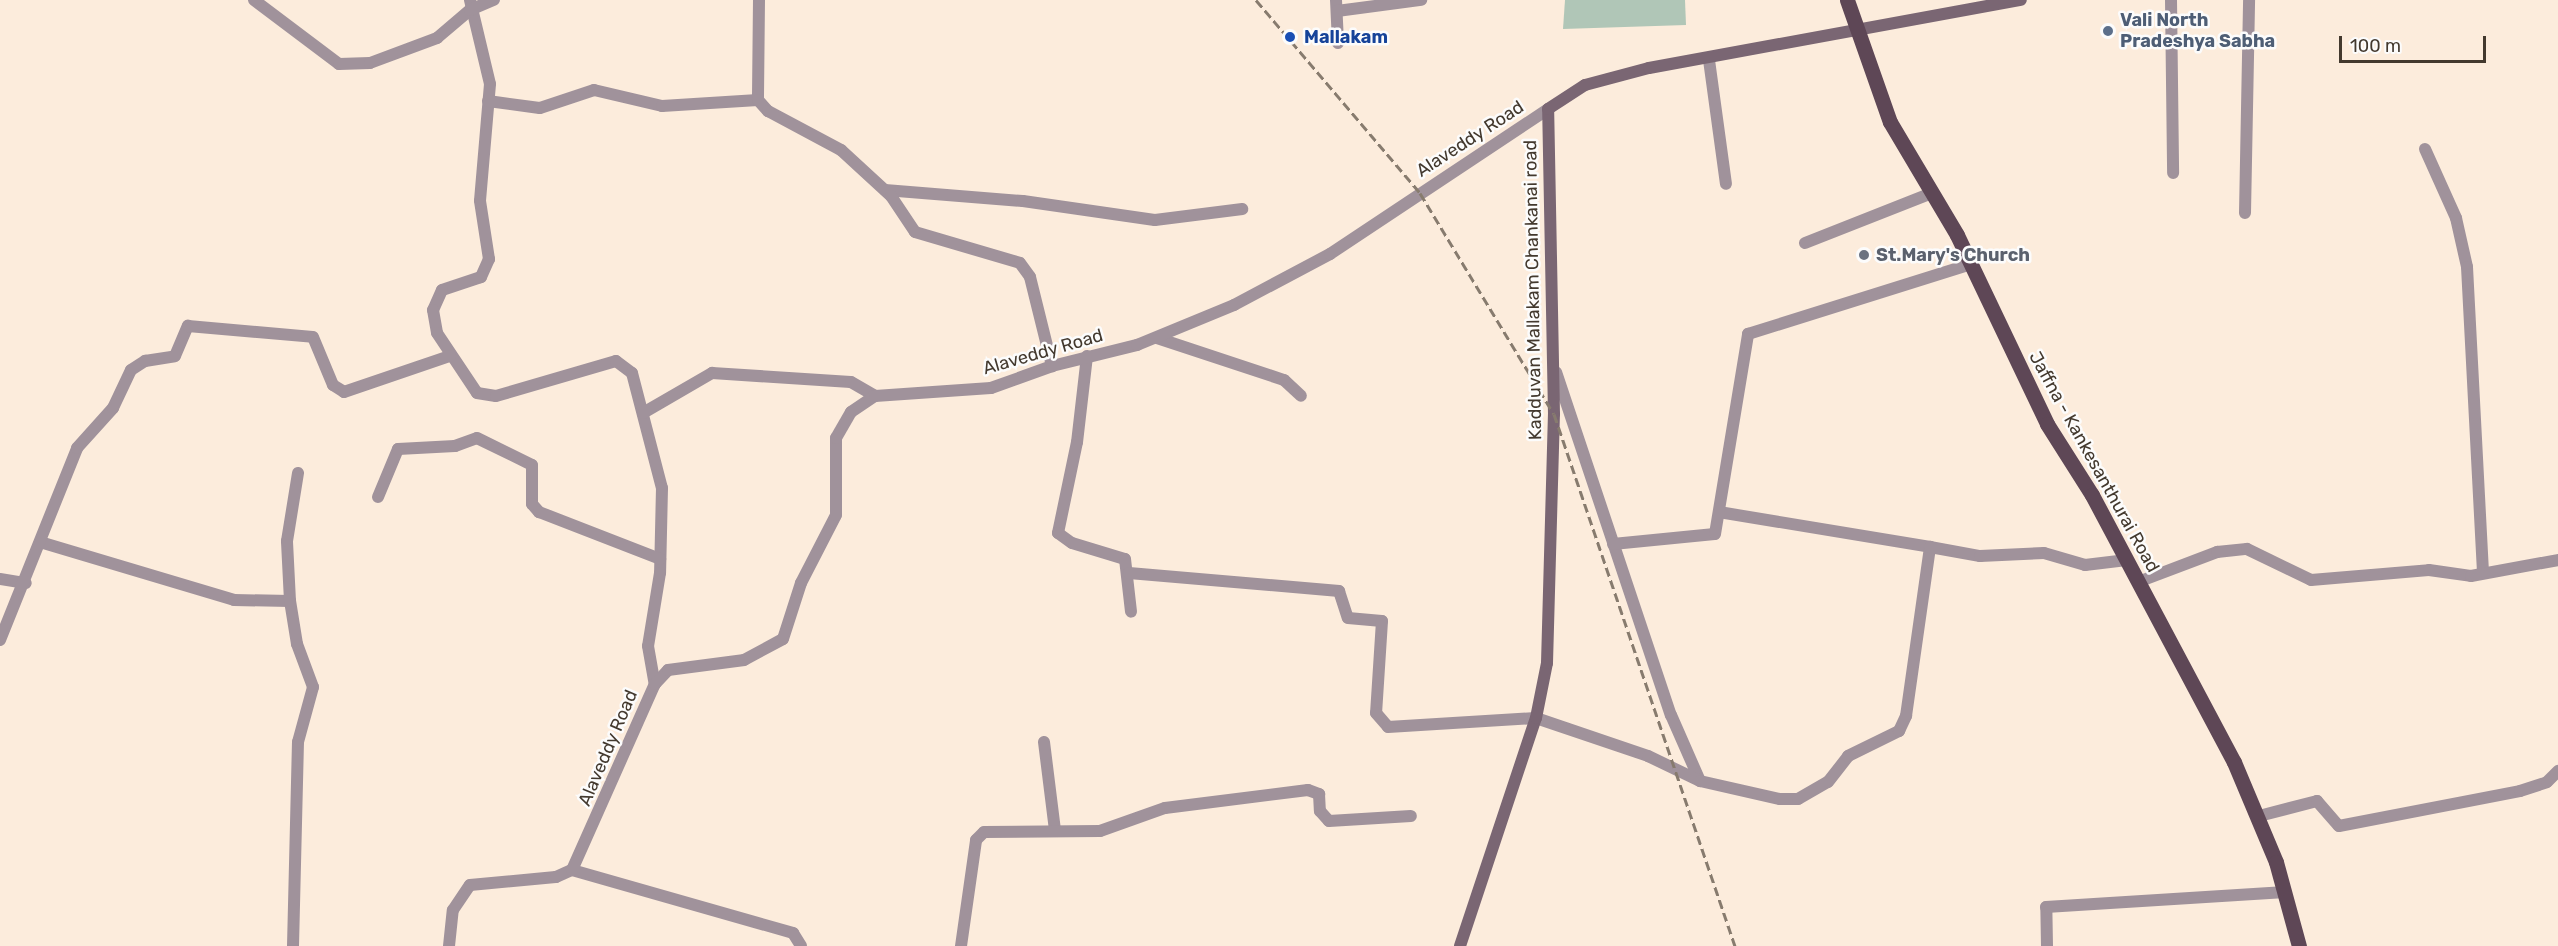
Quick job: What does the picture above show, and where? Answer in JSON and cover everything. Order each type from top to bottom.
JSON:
[{"type":"main road","name":"Jaffna - Kankesanthurai Road","points":[[1847,0],[1860,31],[1890,122],[1971,264],[2047,424],[2127,560],[2259,816],[2286,892],[2299,946]]},
{"type":"main road","points":[[1548,110],[1585,85],[2021,0]]},
{"type":"main road","name":"Kadduvan Mallakam Chankanai road","points":[[1460,946],[1536,718],[1547,663],[1553,363],[1548,110]]},
{"type":"street","points":[[254,0],[339,64],[370,63],[437,38],[470,5],[494,0]]},
{"type":"street","points":[[759,0],[758,100],[768,111],[841,150],[885,190],[915,232],[1020,264],[1030,278],[1052,366]]},
{"type":"street","points":[[1338,43],[1336,6],[1421,0]]},
{"type":"street","points":[[2171,0],[2173,173]]},
{"type":"street","points":[[2245,213],[2249,0]]},
{"type":"street","points":[[470,5],[488,65],[488,100],[480,201],[488,269],[482,277],[442,290],[436,299],[437,333],[468,387],[496,396],[616,361],[632,373],[660,465],[660,559],[648,646],[655,684]]},
{"type":"street","points":[[1709,60],[1726,184]]},
{"type":"street","points":[[488,100],[540,108],[594,90],[662,106],[758,100]]},
{"type":"street","name":"Alaveddy Road","points":[[572,870],[655,684],[668,670],[744,660],[783,639],[801,583],[838,507],[836,438],[851,412],[875,396],[991,388],[1052,366],[1156,338],[1234,305],[1330,254],[1548,110]]},
{"type":"street","points":[[2425,149],[2456,218],[2467,267],[2482,572]]},
{"type":"street","points":[[885,190],[1023,201],[1155,220],[1242,208]]},
{"type":"street","points":[[1805,243],[1932,193]]},
{"type":"street","points":[[1613,544],[1708,538],[1715,534],[1748,334],[1971,264]]},
{"type":"street","points":[[0,640],[26,583],[77,448],[113,408],[131,370],[145,361],[175,357],[191,324],[313,337],[333,385],[344,392],[450,356]]},
{"type":"street","points":[[1156,338],[1284,380],[1301,396]]},
{"type":"street","points":[[1087,356],[1077,442],[1058,533],[1072,543],[1119,554],[1129,573],[1131,612]]},
{"type":"street","points":[[1553,363],[1671,715],[1700,781]]},
{"type":"street","points":[[644,413],[712,373],[851,382],[875,396]]},
{"type":"street","points":[[378,497],[398,449],[455,446],[477,438],[532,465],[532,504],[539,512],[660,559]]},
{"type":"street","points":[[293,946],[298,742],[313,687],[297,644],[290,601],[287,541],[298,473]]},
{"type":"street","points":[[1719,512],[1980,556],[2044,553],[2085,565],[2127,560]]},
{"type":"street","points":[[40,542],[234,600],[290,601]]},
{"type":"street","points":[[1129,573],[1339,591],[1345,615],[1382,621],[1376,713],[1388,727],[1536,718],[1648,756],[1700,781],[1798,799],[1828,782],[1848,756],[1895,737],[1906,716],[1930,547]]},
{"type":"street","points":[[2138,582],[2217,552],[2247,549],[2311,580],[2409,570],[2453,577],[2558,560]]},
{"type":"street","points":[[0,579],[26,583]]},
{"type":"street","points":[[1044,742],[1055,830]]},
{"type":"street","points":[[2259,816],[2317,801],[2339,826],[2520,791],[2547,782],[2558,771]]},
{"type":"street","points":[[961,946],[976,840],[984,832],[1003,829],[1100,831],[1165,808],[1308,790],[1319,794],[1320,811],[1329,821],[1411,816]]},
{"type":"street","points":[[449,946],[453,910],[470,885],[556,877],[572,870],[794,933],[801,946]]},
{"type":"street","points":[[2048,946],[2046,907],[2286,892]]},
{"type":"green space","points":[[1565,0],[1685,0],[1686,25],[1563,29]]},
{"type":"railway","points":[[1256,0],[1420,193],[1554,414],[1735,946]]},
{"type":"place","name":"Vali North Pradeshya Sabha","points":[[2108,31]]},
{"type":"place","name":"Mallakam","points":[[1290,37]]},
{"type":"place","name":"St.Mary's Church","points":[[1864,255]]}]
